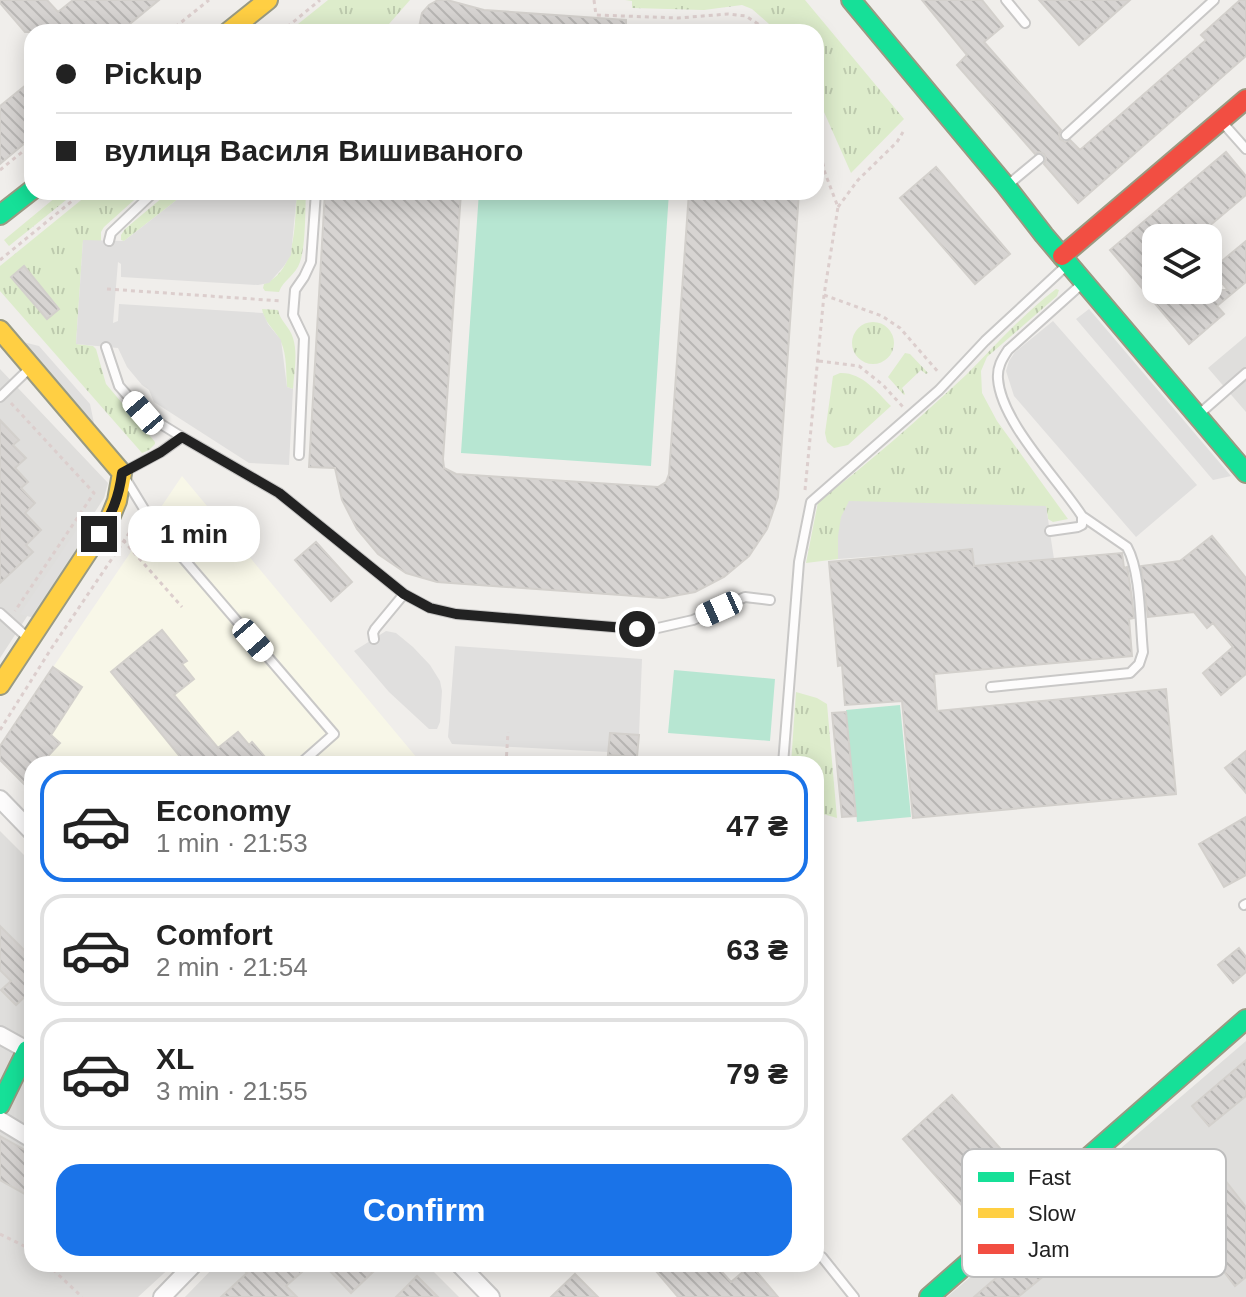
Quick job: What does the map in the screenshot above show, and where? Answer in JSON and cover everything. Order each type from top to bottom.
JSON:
[{"type":"street","points":[[238,24],[268,0]]},
{"type":"street","points":[[851,0],[1246,473]]},
{"type":"street","points":[[1066,260],[1246,99]]},
{"type":"street","points":[[0,215],[24,196]]},
{"type":"street","points":[[0,330],[122,473],[110,518],[0,685]]},
{"type":"street","points":[[0,799],[24,824]]},
{"type":"street","points":[[1098,1149],[1246,1019]]},
{"type":"street","points":[[0,1035],[24,1049]]},
{"type":"street","points":[[0,1105],[24,1061]]},
{"type":"street","points":[[0,1120],[24,1135]]},
{"type":"street","points":[[929,1297],[962,1268]]},
{"type":"street","points":[[162,1297],[186,1272]]},
{"type":"street","points":[[467,1272],[491,1297]]},
{"type":"lane","points":[[1006,0],[1025,23]]},
{"type":"lane","points":[[1066,135],[1214,0]]},
{"type":"lane","points":[[1221,121],[1246,149]]},
{"type":"lane","points":[[1006,186],[1039,159]]},
{"type":"lane","points":[[109,241],[111,233],[146,200]]},
{"type":"lane","points":[[299,455],[304,338],[293,315],[295,290],[311,262],[315,200]]},
{"type":"lane","points":[[784,756],[799,562],[811,502],[939,390],[1066,260]]},
{"type":"lane","points":[[991,687],[1130,673],[1139,664],[1143,652],[1131,553],[1118,540],[1082,516],[1018,430],[1001,395],[997,376],[1000,362],[1008,350],[1084,282]]},
{"type":"lane","points":[[106,347],[119,386],[143,413],[279,493],[404,594],[430,608],[456,614],[649,630],[693,620],[745,597],[770,600]]},
{"type":"lane","points":[[1,395],[31,366]]},
{"type":"lane","points":[[1197,416],[1246,373]]},
{"type":"lane","points":[[182,437],[122,473],[152,522],[334,734],[309,756]]},
{"type":"lane","points":[[1050,531],[1078,527],[1082,525],[1082,516]]},
{"type":"lane","points":[[374,639],[375,629],[404,594]]},
{"type":"lane","points":[[0,613],[30,640]]},
{"type":"lane","points":[[824,1260],[854,1297]]},
{"type":"path","points":[[179,24],[209,0]]},
{"type":"path","points":[[291,24],[320,0]]},
{"type":"path","points":[[594,0],[596,15],[678,18],[728,14],[746,16],[758,24]]},
{"type":"path","points":[[816,483],[805,492],[824,295],[838,207],[858,180],[897,142],[903,132]]},
{"type":"path","points":[[0,170],[24,150]]},
{"type":"path","points":[[824,169],[838,207]]},
{"type":"path","points":[[0,260],[73,200]]},
{"type":"path","points":[[107,289],[280,301]]},
{"type":"path","points":[[824,295],[882,316],[900,328],[939,373],[946,364]]},
{"type":"path","points":[[818,361],[859,366],[883,385],[903,407]]},
{"type":"path","points":[[9,620],[94,493],[21,414]]},
{"type":"path","points":[[0,730],[145,510]]},
{"type":"path","points":[[124,541],[182,607]]},
{"type":"path","points":[[506,756],[508,732]]},
{"type":"path","points":[[0,1234],[24,1246]]},
{"type":"path","points":[[55,1272],[82,1297]]},
{"type":"shaded area","points":[[177,200],[296,200],[291,255],[269,283],[258,285],[121,277],[121,264],[118,262],[113,323],[118,321],[119,304],[263,313],[281,340],[287,387],[293,389],[289,465],[249,463],[154,402],[149,390],[127,367],[118,348],[76,344],[83,240],[124,241]]},
{"type":"shaded area","points":[[1089,309],[1231,476],[1213,480],[1076,319]]},
{"type":"shaded area","points":[[1053,321],[1197,485],[1136,537],[1014,396],[1006,371],[1009,361],[1015,352]]},
{"type":"shaded area","points":[[1246,336],[1246,412],[1208,368]]},
{"type":"shaded area","points":[[23,342],[39,346],[90,404],[94,423]]},
{"type":"shaded area","points":[[0,369],[108,483],[104,498],[0,658]]},
{"type":"shaded area","points":[[182,476],[415,756],[24,756],[24,784],[0,760],[0,746]]},
{"type":"shaded area","points":[[849,501],[1046,506],[1054,559],[974,566],[972,549],[838,559],[841,517]]},
{"type":"shaded area","points":[[84,519],[98,522],[34,618],[20,614]]},
{"type":"shaded area","points":[[386,631],[396,633],[413,647],[440,681],[442,691],[437,729],[429,729],[389,692],[354,651]]},
{"type":"shaded area","points":[[455,646],[642,659],[639,735],[610,733],[609,752],[452,744],[448,737]]},
{"type":"shaded area","points":[[0,831],[24,855],[24,1272],[165,1272],[138,1297],[0,1297]]},
{"type":"shaded area","points":[[1246,1041],[1246,1297],[947,1297],[970,1277],[1226,1277],[1226,1149],[1120,1149]]},
{"type":"shaded area","points":[[209,1272],[434,1272],[459,1297],[185,1297]]},
{"type":"green space","points":[[328,0],[410,0],[389,24],[298,24]]},
{"type":"green space","points":[[625,0],[805,0],[904,119],[851,173],[824,112],[824,24],[769,24],[752,9],[742,5],[704,10],[632,8],[632,1]]},
{"type":"green space","points":[[52,200],[66,200],[9,246],[4,240]]},
{"type":"green space","points":[[81,200],[134,200],[104,227],[101,241],[83,241],[76,344],[96,349],[106,384],[155,442],[149,450],[142,453],[0,291],[0,266]]},
{"type":"green space","points":[[159,200],[177,200],[124,241],[121,235]]},
{"type":"green space","points":[[296,200],[306,200],[300,262],[279,292],[265,291],[264,284],[275,277],[289,257]]},
{"type":"green space","points":[[478,200],[668,200],[651,466],[461,453]]},
{"type":"green space","points":[[1056,289],[1059,290],[1057,296],[987,357],[981,371],[982,393],[997,421],[1068,519],[1053,522],[1048,519],[1046,506],[838,536],[838,559],[806,563],[818,502],[931,407]]},
{"type":"green space","points":[[262,309],[278,310],[292,334],[295,357],[293,389],[287,387],[281,342]]},
{"type":"green space","points":[[873,322],[888,328],[894,343],[888,358],[873,364],[858,358],[852,343],[858,328]]},
{"type":"green space","points":[[905,353],[910,354],[928,373],[921,370],[902,388],[904,395],[888,377]]},
{"type":"green space","points":[[840,373],[862,379],[891,406],[848,445],[834,448],[827,442],[825,433],[833,376]]},
{"type":"green space","points":[[674,670],[775,679],[770,741],[668,733]]},
{"type":"green space","points":[[796,692],[827,704],[837,818],[824,814],[824,756],[792,756]]},
{"type":"green space","points":[[900,705],[911,817],[857,822],[846,710]]},
{"type":"building","points":[[0,0],[47,0],[58,12],[73,0],[159,0],[130,24],[24,24],[24,31]]},
{"type":"building","points":[[438,0],[447,0],[484,10],[626,20],[626,24],[420,24],[422,13]]},
{"type":"building","points":[[922,0],[982,0],[1003,26],[984,42],[1061,130],[1060,139],[1065,142],[1070,140],[1080,150],[1206,40],[1201,35],[1240,0],[1246,0],[1246,56],[1078,203],[1044,164],[1044,154],[1035,154],[957,65],[967,55]]},
{"type":"building","points":[[1039,0],[1130,0],[1079,45]]},
{"type":"building","points":[[24,86],[24,144],[0,164],[0,106]]},
{"type":"building","points":[[1226,152],[1246,176],[1246,195],[1212,224],[1142,224],[1142,288],[1110,250]]},
{"type":"building","points":[[936,167],[1010,254],[975,284],[900,198]]},
{"type":"building","points":[[325,200],[460,200],[444,468],[456,474],[658,487],[666,482],[669,474],[688,200],[798,200],[778,497],[767,529],[749,556],[724,577],[695,592],[663,598],[437,582],[406,573],[378,554],[357,529],[342,500],[335,468],[309,467]]},
{"type":"building","points":[[1246,241],[1246,282],[1222,302],[1222,290],[1228,290],[1222,283],[1222,261]]},
{"type":"building","points":[[24,266],[59,309],[47,319],[11,277]]},
{"type":"building","points":[[1155,304],[1219,304],[1217,306],[1224,314],[1189,344]]},
{"type":"building","points":[[0,420],[19,440],[13,445],[26,458],[15,468],[28,482],[21,488],[35,503],[25,513],[41,530],[26,545],[33,552],[0,583]]},
{"type":"building","points":[[1212,536],[1246,578],[1246,674],[1221,695],[1203,673],[1233,647],[1213,623],[1207,628],[1194,612],[1148,617],[1141,566],[1180,561]]},
{"type":"building","points":[[316,542],[352,582],[331,601],[295,560]]},
{"type":"building","points":[[972,549],[974,566],[1122,553],[1124,568],[1127,567],[1128,571],[1134,618],[1129,619],[1132,656],[934,674],[937,711],[1166,689],[1176,794],[913,818],[902,701],[845,705],[842,665],[838,666],[829,562]]},
{"type":"building","points":[[162,630],[187,661],[182,664],[194,679],[174,695],[218,748],[238,732],[264,756],[179,756],[111,672]]},
{"type":"building","points":[[53,667],[82,687],[51,735],[60,743],[48,756],[24,756],[24,784],[0,760],[0,746]]},
{"type":"building","points":[[846,712],[856,816],[842,817],[832,713]]},
{"type":"building","points":[[610,733],[639,735],[637,756],[608,755]]},
{"type":"building","points":[[1246,751],[1246,793],[1225,768]]},
{"type":"building","points":[[1246,817],[1246,875],[1224,887],[1199,844]]},
{"type":"building","points":[[0,926],[24,950],[24,998],[16,1005],[1,990],[11,981],[0,970]]},
{"type":"building","points":[[1239,948],[1246,957],[1246,972],[1233,983],[1218,965]]},
{"type":"building","points":[[1246,1060],[1246,1096],[1209,1126],[1192,1106]]},
{"type":"building","points":[[952,1095],[1001,1149],[962,1149],[962,1205],[903,1139]]},
{"type":"building","points":[[0,1136],[24,1150],[24,1194],[0,1180]]},
{"type":"building","points":[[1226,1182],[1246,1207],[1246,1277],[1235,1286],[1226,1274]]},
{"type":"building","points":[[302,1272],[286,1286],[297,1297],[221,1297],[247,1273]]},
{"type":"building","points":[[331,1272],[373,1272],[351,1293]]},
{"type":"building","points":[[657,1272],[722,1272],[731,1282],[743,1272],[757,1272],[778,1297],[678,1297]]},
{"type":"building","points":[[575,1274],[598,1297],[551,1297]]},
{"type":"building","points":[[417,1276],[438,1297],[396,1297]]},
{"type":"building","points":[[997,1277],[1042,1277],[1018,1297],[974,1297]]},
{"type":"traffic: fast","points":[[851,0],[1044,235],[1246,473]]},
{"type":"traffic: fast","points":[[0,215],[24,196]]},
{"type":"traffic: fast","points":[[1098,1149],[1246,1019]]},
{"type":"traffic: fast","points":[[0,1105],[24,1056]]},
{"type":"traffic: fast","points":[[929,1297],[962,1268]]},
{"type":"traffic: slow","points":[[238,24],[268,0]]},
{"type":"traffic: slow","points":[[0,330],[122,473],[110,518],[0,685]]},
{"type":"traffic: jam","points":[[1062,256],[1246,99]]},
{"type":"route","points":[[99,534],[117,501],[122,473],[182,437],[279,493],[404,594],[430,608],[456,614],[637,629]]}]
